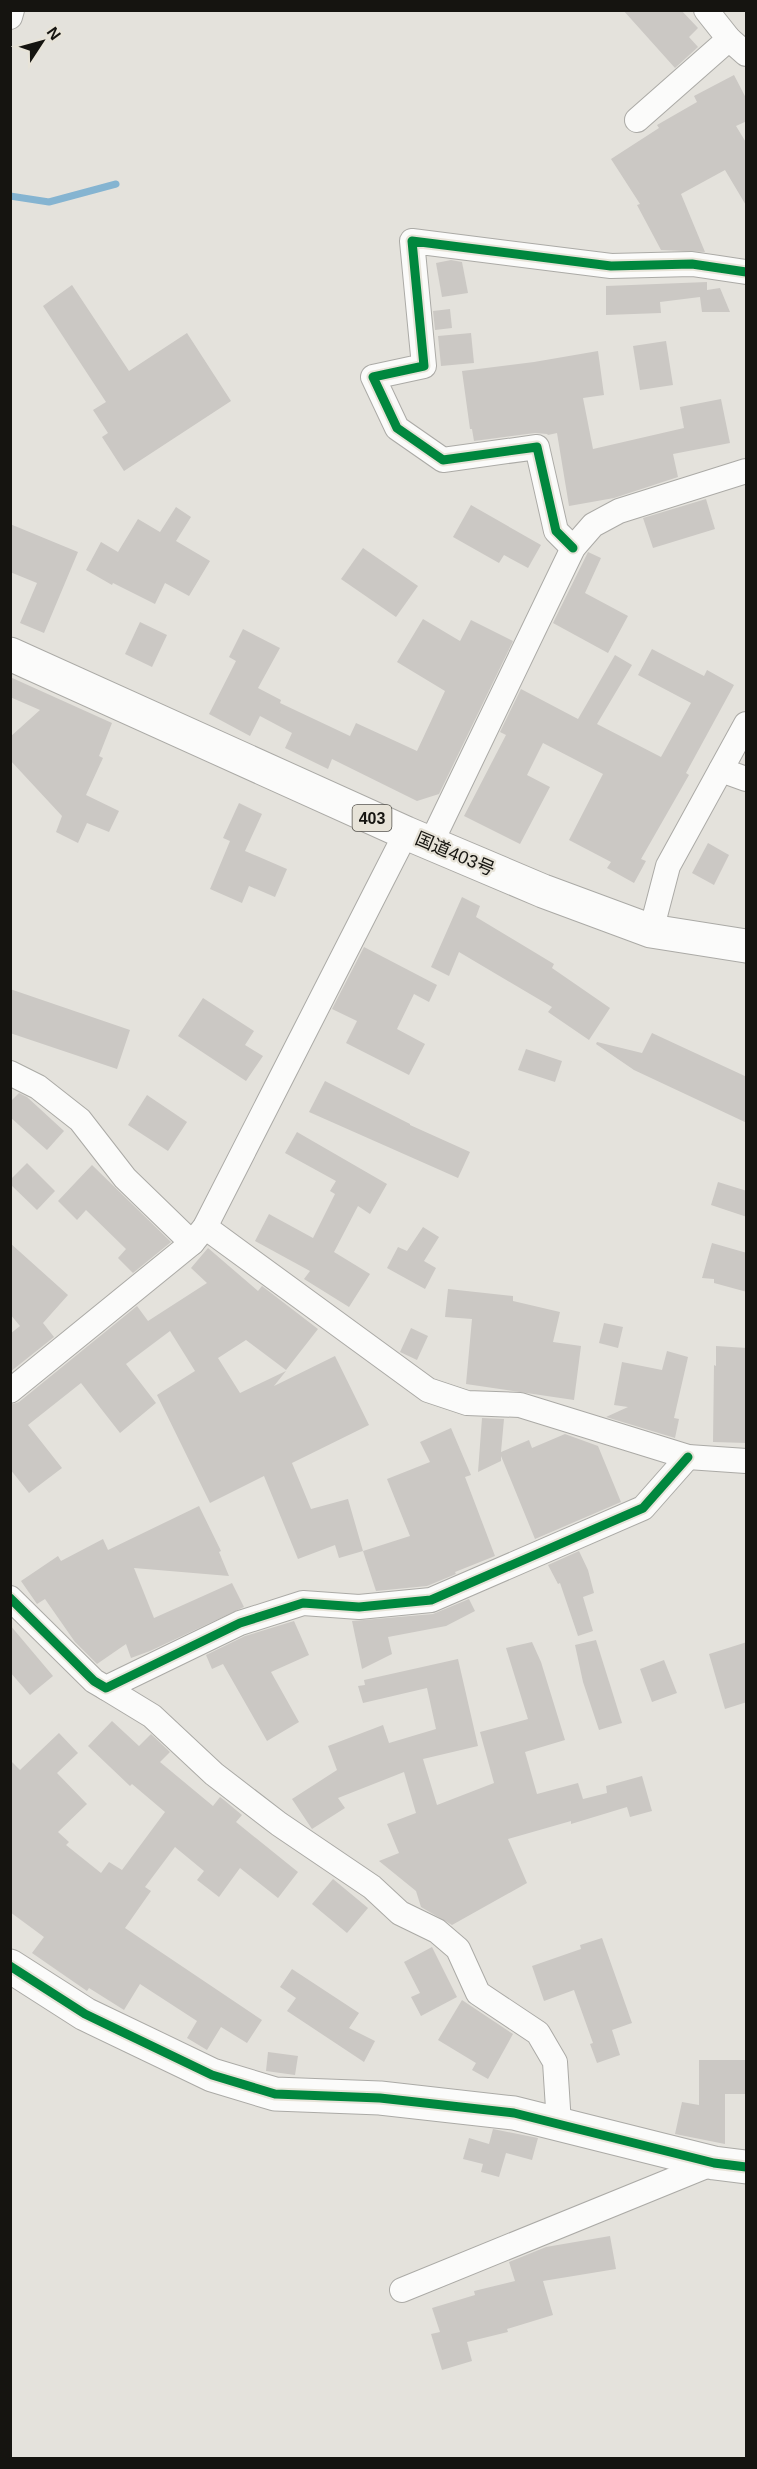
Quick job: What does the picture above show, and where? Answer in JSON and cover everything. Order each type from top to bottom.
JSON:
[{"type":"main road","name":"国道403号","points":[[10,654],[418,838],[543,891],[651,931],[747,946]]},
{"type":"main road","points":[[10,1966],[85,2014],[212,2075],[275,2094],[380,2098],[514,2113],[714,2163],[747,2167]]},
{"type":"street","points":[[10,17],[12,10]]},
{"type":"street","points":[[637,120],[738,46],[706,10]]},
{"type":"street","points":[[573,548],[556,531],[537,447],[443,460],[397,428],[374,376],[424,366],[412,241],[611,266],[692,264],[747,272]]},
{"type":"street","points":[[10,1391],[198,1235],[418,838],[573,548],[593,525],[619,511],[747,471]]},
{"type":"street","points":[[651,931],[668,866],[747,724]]},
{"type":"street","points":[[721,770],[747,779]]},
{"type":"street","points":[[10,1073],[38,1087],[80,1120],[125,1178],[198,1235],[428,1390],[467,1403],[520,1405],[688,1457],[747,1461]]},
{"type":"street","points":[[106,1688],[240,1623],[303,1603],[359,1607],[431,1600],[643,1508],[688,1457]]},
{"type":"street","points":[[10,1598],[94,1681],[152,1716],[214,1774],[279,1824],[372,1887],[400,1913],[437,1931],[458,1949],[478,1993],[538,2033],[555,2062],[559,2124]]},
{"type":"street","points":[[402,2290],[714,2163]]},
{"type":"building","points":[[623,10],[681,10],[698,28],[689,37],[698,47],[675,68]]},
{"type":"building","points":[[734,75],[747,100],[747,121],[736,126],[747,144],[747,207],[725,170],[681,194],[705,252],[661,250],[637,205],[640,204],[611,159],[659,128],[657,125],[697,102],[694,96]]},
{"type":"building","points":[[451,260],[462,262],[468,293],[442,297],[436,263]]},
{"type":"building","points":[[707,282],[707,290],[720,288],[730,312],[702,312],[700,297],[660,302],[661,313],[606,315],[606,286]]},
{"type":"building","points":[[72,285],[129,371],[187,333],[231,401],[124,471],[102,437],[108,433],[93,410],[106,402],[43,306]]},
{"type":"building","points":[[450,309],[452,328],[435,330],[433,311]]},
{"type":"building","points":[[471,333],[474,363],[441,366],[438,336]]},
{"type":"building","points":[[666,341],[673,385],[640,390],[633,346]]},
{"type":"building","points":[[598,351],[604,395],[583,398],[593,449],[684,428],[680,407],[721,399],[730,443],[673,454],[678,477],[614,498],[569,506],[557,433],[548,435],[535,433],[474,441],[472,429],[470,429],[462,371]]},
{"type":"building","points":[[706,499],[715,529],[653,548],[643,518]]},
{"type":"building","points":[[471,505],[541,545],[528,568],[504,555],[499,563],[453,537]]},
{"type":"building","points":[[176,507],[191,517],[176,541],[210,561],[189,596],[165,583],[155,604],[113,583],[112,585],[86,570],[101,542],[118,552],[138,519],[160,532]]},
{"type":"building","points":[[10,524],[78,552],[44,633],[20,623],[37,583],[10,572]]},
{"type":"building","points":[[363,548],[418,586],[396,617],[341,579]]},
{"type":"building","points":[[588,552],[601,558],[585,593],[628,616],[608,653],[553,623]]},
{"type":"building","points":[[423,619],[460,641],[471,620],[513,641],[439,794],[417,801],[332,759],[328,769],[285,748],[292,733],[260,716],[250,736],[209,714],[236,661],[229,657],[243,629],[280,648],[258,688],[281,700],[280,703],[350,736],[356,723],[417,751],[445,691],[397,662]]},
{"type":"building","points":[[140,622],[167,635],[152,667],[125,654]]},
{"type":"building","points":[[652,649],[704,676],[707,670],[734,685],[686,773],[689,775],[641,859],[646,861],[634,883],[607,868],[611,862],[569,840],[603,774],[543,743],[527,775],[550,787],[520,844],[464,816],[506,735],[500,732],[521,689],[578,719],[615,655],[632,665],[597,724],[661,757],[691,703],[638,675]]},
{"type":"building","points":[[10,677],[112,723],[99,756],[103,758],[86,795],[119,811],[109,832],[87,823],[78,843],[56,832],[62,816],[10,760],[10,737],[40,710],[10,697]]},
{"type":"building","points":[[239,803],[262,814],[245,851],[287,869],[275,897],[249,886],[242,903],[210,889],[230,841],[223,838]]},
{"type":"building","points":[[708,843],[729,855],[714,885],[692,873]]},
{"type":"building","points":[[462,897],[480,906],[476,917],[554,964],[552,968],[610,1008],[589,1040],[548,1012],[552,1007],[459,952],[449,976],[431,967]]},
{"type":"building","points":[[364,947],[437,985],[429,1002],[414,994],[397,1029],[425,1044],[409,1075],[346,1043],[357,1021],[332,1009]]},
{"type":"building","points":[[10,989],[130,1030],[117,1069],[10,1033]]},
{"type":"building","points":[[203,998],[254,1031],[245,1045],[263,1056],[246,1081],[178,1036]]},
{"type":"building","points":[[652,1033],[747,1077],[747,1123],[634,1070],[596,1044],[597,1042],[642,1053]]},
{"type":"building","points":[[526,1049],[562,1061],[555,1082],[518,1070]]},
{"type":"building","points":[[325,1081],[410,1125],[470,1152],[458,1178],[309,1112]]},
{"type":"building","points":[[19,1093],[27,1097],[64,1131],[47,1150],[10,1117],[10,1102]]},
{"type":"building","points":[[147,1095],[187,1122],[168,1151],[128,1125]]},
{"type":"building","points":[[297,1132],[387,1184],[370,1214],[358,1206],[334,1252],[370,1274],[349,1307],[304,1279],[310,1271],[255,1241],[269,1214],[313,1238],[335,1194],[330,1191],[336,1181],[285,1153]]},
{"type":"building","points":[[27,1163],[55,1191],[37,1210],[10,1184],[10,1180]]},
{"type":"building","points":[[92,1165],[171,1242],[133,1273],[118,1258],[126,1249],[86,1210],[77,1220],[58,1201]]},
{"type":"building","points":[[718,1182],[747,1191],[747,1217],[711,1205]]},
{"type":"building","points":[[423,1227],[439,1237],[424,1261],[436,1268],[425,1289],[387,1268],[398,1247],[407,1251]]},
{"type":"building","points":[[10,1243],[68,1295],[43,1323],[54,1337],[10,1372],[10,1334],[20,1326],[10,1314]]},
{"type":"building","points":[[712,1243],[747,1253],[747,1292],[714,1283],[714,1279],[702,1278]]},
{"type":"building","points":[[208,1248],[258,1291],[262,1286],[318,1329],[286,1370],[246,1340],[218,1358],[240,1393],[286,1371],[274,1386],[335,1356],[369,1425],[292,1463],[311,1509],[348,1499],[363,1551],[339,1558],[335,1545],[298,1559],[264,1476],[210,1503],[157,1395],[195,1371],[170,1331],[126,1364],[156,1403],[120,1433],[81,1383],[28,1425],[62,1468],[29,1493],[10,1469],[10,1405],[19,1402],[137,1306],[148,1321],[207,1283],[191,1268]]},
{"type":"building","points":[[448,1289],[513,1296],[513,1301],[560,1312],[553,1342],[581,1346],[574,1400],[466,1384],[472,1319],[445,1317]]},
{"type":"building","points":[[604,1323],[623,1327],[618,1348],[599,1343]]},
{"type":"building","points":[[411,1328],[428,1336],[417,1360],[400,1352]]},
{"type":"building","points":[[716,1346],[747,1348],[747,1443],[713,1442]]},
{"type":"building","points":[[667,1351],[688,1357],[674,1418],[679,1419],[675,1438],[606,1417],[628,1407],[614,1405],[622,1362],[662,1370]]},
{"type":"building","points":[[482,1418],[504,1419],[501,1452],[529,1440],[532,1448],[565,1434],[598,1446],[621,1502],[535,1539],[501,1456],[501,1461],[478,1472]]},
{"type":"building","points":[[451,1428],[471,1475],[465,1477],[495,1556],[427,1586],[376,1591],[363,1551],[410,1536],[387,1479],[430,1462],[420,1442]]},
{"type":"building","points":[[199,1506],[221,1551],[219,1552],[229,1576],[134,1568],[154,1618],[232,1583],[244,1607],[150,1651],[131,1658],[126,1644],[97,1664],[75,1642],[45,1599],[37,1604],[21,1581],[58,1556],[61,1561],[103,1539],[108,1550]]},
{"type":"building","points":[[579,1551],[588,1570],[594,1593],[583,1597],[593,1631],[578,1636],[560,1583],[558,1584],[548,1565]]},
{"type":"building","points":[[469,1599],[475,1611],[446,1626],[388,1637],[392,1654],[362,1669],[352,1621],[433,1614]]},
{"type":"building","points":[[294,1621],[309,1655],[271,1672],[299,1722],[267,1741],[223,1664],[212,1669],[206,1655],[245,1636]]},
{"type":"building","points":[[10,1625],[53,1676],[30,1695],[10,1672]]},
{"type":"building","points":[[596,1640],[622,1723],[599,1730],[583,1682],[575,1645]]},
{"type":"building","points":[[532,1642],[541,1662],[565,1740],[525,1752],[537,1794],[578,1783],[583,1799],[607,1793],[606,1786],[642,1776],[652,1811],[630,1817],[627,1807],[571,1824],[571,1821],[508,1839],[527,1883],[452,1925],[421,1907],[416,1891],[379,1861],[399,1853],[387,1824],[416,1813],[404,1772],[338,1798],[345,1808],[312,1829],[292,1799],[337,1770],[328,1746],[383,1725],[389,1743],[436,1729],[427,1688],[363,1703],[358,1686],[365,1685],[364,1680],[458,1659],[478,1746],[423,1759],[437,1805],[494,1783],[480,1732],[528,1719],[506,1648]]},
{"type":"building","points":[[747,1642],[747,1702],[725,1709],[709,1654]]},
{"type":"building","points":[[664,1660],[677,1693],[652,1702],[640,1669]]},
{"type":"building","points":[[112,1721],[139,1746],[151,1734],[170,1752],[160,1762],[213,1806],[220,1797],[224,1800],[242,1815],[236,1822],[298,1872],[278,1898],[240,1868],[219,1897],[197,1880],[204,1871],[175,1847],[145,1887],[151,1891],[125,1928],[262,2020],[247,2043],[221,2027],[207,2050],[187,2038],[197,2021],[140,1984],[124,2010],[89,1988],[87,1991],[32,1953],[44,1937],[10,1912],[10,1760],[20,1770],[59,1733],[78,1753],[57,1773],[87,1804],[58,1832],[69,1842],[66,1845],[101,1873],[109,1862],[122,1870],[165,1812],[132,1784],[130,1786],[88,1746]]},
{"type":"building","points":[[333,1879],[368,1908],[347,1933],[312,1904]]},
{"type":"building","points":[[602,1938],[632,2023],[612,2030],[620,2055],[597,2063],[590,2044],[593,2043],[574,1990],[544,2001],[532,1966],[581,1949],[580,1945]]},
{"type":"building","points":[[432,1947],[457,1997],[421,2016],[411,1997],[420,1993],[404,1962]]},
{"type":"building","points":[[292,1969],[359,2013],[349,2028],[375,2041],[364,2062],[287,2011],[296,1998],[280,1987]]},
{"type":"building","points":[[462,2000],[513,2034],[488,2079],[472,2070],[476,2063],[438,2040]]},
{"type":"building","points":[[268,2052],[298,2056],[295,2075],[266,2071]]},
{"type":"building","points":[[699,2060],[747,2060],[747,2094],[725,2094],[725,2144],[675,2134],[682,2102],[699,2105]]},
{"type":"building","points":[[493,2129],[538,2138],[532,2160],[506,2153],[499,2177],[481,2172],[483,2164],[463,2159],[469,2138],[489,2144]]},
{"type":"building","points":[[610,2236],[616,2269],[543,2281],[553,2315],[507,2329],[508,2332],[467,2342],[472,2361],[442,2370],[431,2334],[440,2332],[432,2308],[475,2295],[474,2291],[515,2281],[509,2262],[546,2247]]},
{"type":"waterway","points":[[10,196],[49,202],[116,184]]},
{"type":"cycle path","points":[[573,548],[556,531],[537,447],[443,460],[397,428],[373,377],[424,366],[412,241],[611,266],[692,264],[746,272]]},
{"type":"cycle path","points":[[10,1598],[94,1681],[106,1688],[240,1623],[303,1603],[359,1607],[431,1600],[643,1508],[688,1457]]},
{"type":"cycle path","points":[[10,1966],[85,2014],[212,2075],[275,2094],[380,2098],[514,2113],[714,2163],[746,2167]]}]
